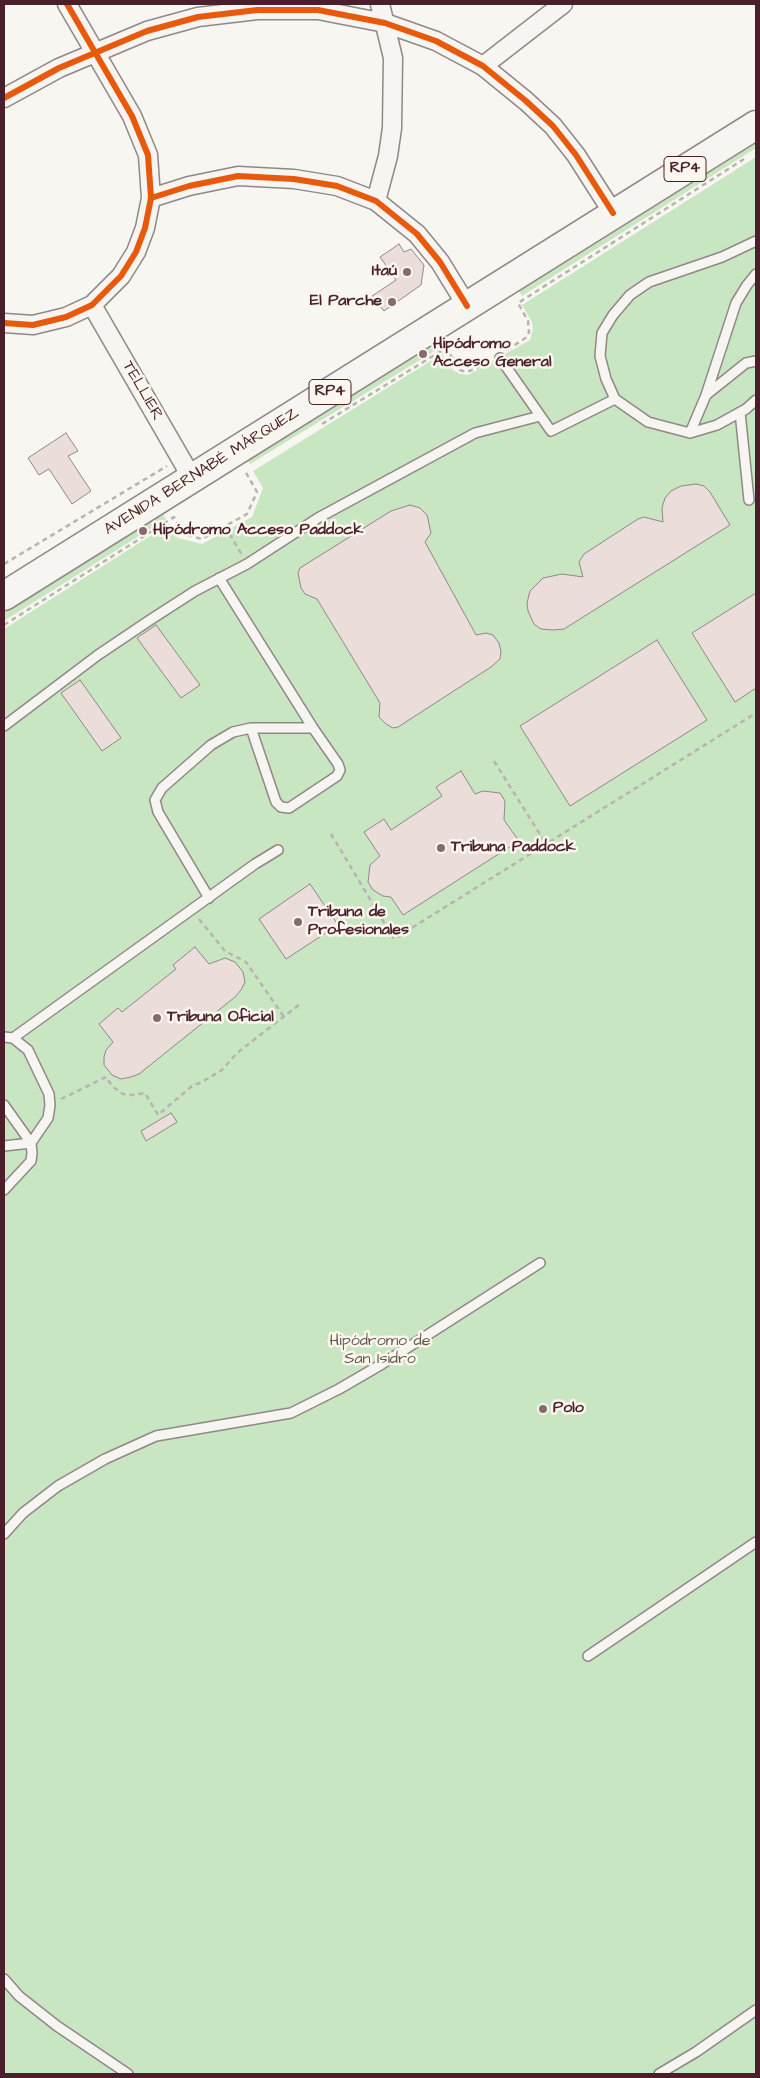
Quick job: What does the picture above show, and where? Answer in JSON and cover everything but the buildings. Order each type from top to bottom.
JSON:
[{"type":"main road","name":"AVENIDA BERNABÉ MÁRQUEZ","points":[[4,596],[186,468],[467,306],[756,125]]},
{"type":"street","points":[[4,323],[33,325],[66,317],[92,305],[121,276],[136,252],[145,228],[151,198],[148,154],[132,116],[68,4]]},
{"type":"street","points":[[376,201],[388,156],[392,128],[393,58],[380,4]]},
{"type":"street","points":[[483,66],[563,4]]},
{"type":"street","points":[[4,98],[59,68],[147,30],[198,16],[257,10],[318,10],[385,23],[436,41],[483,66],[526,101],[552,126],[576,154],[613,213]]},
{"type":"street","points":[[151,198],[189,186],[238,176],[294,179],[337,186],[376,201],[417,234],[440,262],[467,306]]},
{"type":"street","name":"TELLIER","points":[[92,305],[186,468]]},
{"type":"lane","points":[[756,241],[722,258],[649,282],[630,295],[613,315],[602,333],[600,356],[606,379],[615,399],[648,422],[690,432],[717,424],[740,412],[756,400]]},
{"type":"lane","points":[[690,432],[706,395],[736,302],[756,274]]},
{"type":"lane","points":[[503,354],[551,431],[615,399]]},
{"type":"lane","points":[[706,395],[746,363],[756,361]]},
{"type":"lane","points":[[740,412],[748,500]]},
{"type":"lane","points":[[4,726],[98,655],[171,606],[247,564],[318,518],[475,433],[540,416]]},
{"type":"lane","points":[[219,578],[313,728],[338,764],[340,770],[337,776],[289,808],[282,807],[276,802],[251,728]]},
{"type":"lane","points":[[209,898],[158,812],[155,800],[162,788],[211,745],[233,732],[251,728],[313,728]]},
{"type":"lane","points":[[4,1190],[30,1161],[31,1143],[48,1118],[50,1104],[49,1094],[28,1050],[8,1037],[191,911],[255,864],[278,850]]},
{"type":"lane","points":[[4,1105],[31,1143]]},
{"type":"lane","points":[[4,1146],[31,1143]]},
{"type":"lane","points":[[4,1534],[23,1512],[58,1486],[105,1459],[156,1436],[291,1413],[339,1389],[382,1364],[540,1263]]},
{"type":"lane","points":[[588,1656],[756,1542]]},
{"type":"lane","points":[[4,1980],[19,1996],[57,2026],[128,2074]]},
{"type":"lane","points":[[659,2074],[696,2052],[756,2010]]},
{"type":"path","points":[[503,354],[527,337],[529,332],[528,321],[518,303],[748,157]]},
{"type":"path","points":[[320,425],[446,348],[460,370],[466,372],[490,360]]},
{"type":"path","points":[[4,625],[174,517],[182,534],[202,539],[247,514],[257,492],[244,471],[253,466]]},
{"type":"path","points":[[4,564],[186,468]]},
{"type":"path","points":[[226,526],[247,564]]},
{"type":"path","points":[[331,834],[394,939],[756,713]]},
{"type":"path","points":[[494,761],[546,844]]},
{"type":"path","points":[[191,911],[226,951],[246,962],[284,1017]]},
{"type":"path","points":[[50,1104],[106,1077],[113,1088],[123,1094],[132,1096],[145,1094],[158,1115],[192,1086],[222,1070],[237,1053],[300,1004]]},
{"type":"green space","points":[[756,140],[756,148],[522,296],[519,291]]},
{"type":"green space","name":"Hipódromo de San Isidro","points":[[756,157],[756,2074],[4,2074],[4,629],[169,524],[178,538],[202,544],[252,517],[263,488],[253,471],[442,354],[453,370],[460,374],[468,375],[530,340],[533,329],[532,322],[522,305]]},
{"type":"green space","points":[[435,344],[438,349],[250,464],[247,459]]},
{"type":"green space","points":[[161,512],[166,519],[4,621],[4,612]]},
{"type":"cycle path","points":[[4,323],[33,325],[66,317],[92,305],[121,276],[136,252],[145,228],[151,198],[148,155],[132,116],[67,4]]},
{"type":"cycle path","points":[[4,98],[59,68],[147,31],[198,17],[257,10],[318,10],[385,23],[436,41],[483,66],[553,126],[576,155],[613,213]]},
{"type":"cycle path","points":[[151,198],[189,186],[238,176],[294,179],[337,186],[376,201],[417,234],[440,262],[467,306]]},
{"type":"place","name":"Itaú","points":[[407,272]]},
{"type":"place","name":"El Parche","points":[[392,302]]},
{"type":"place","name":"Hipódromo Acceso General","points":[[423,354]]},
{"type":"place","name":"Hipódromo Acceso Paddock","points":[[143,531]]},
{"type":"place","name":"Tribuna Paddock","points":[[441,848]]},
{"type":"place","name":"Tribuna de Profesionales","points":[[298,922]]},
{"type":"place","name":"Tribuna Oficial","points":[[157,1018]]},
{"type":"place","name":"Polo","points":[[543,1409]]}]
